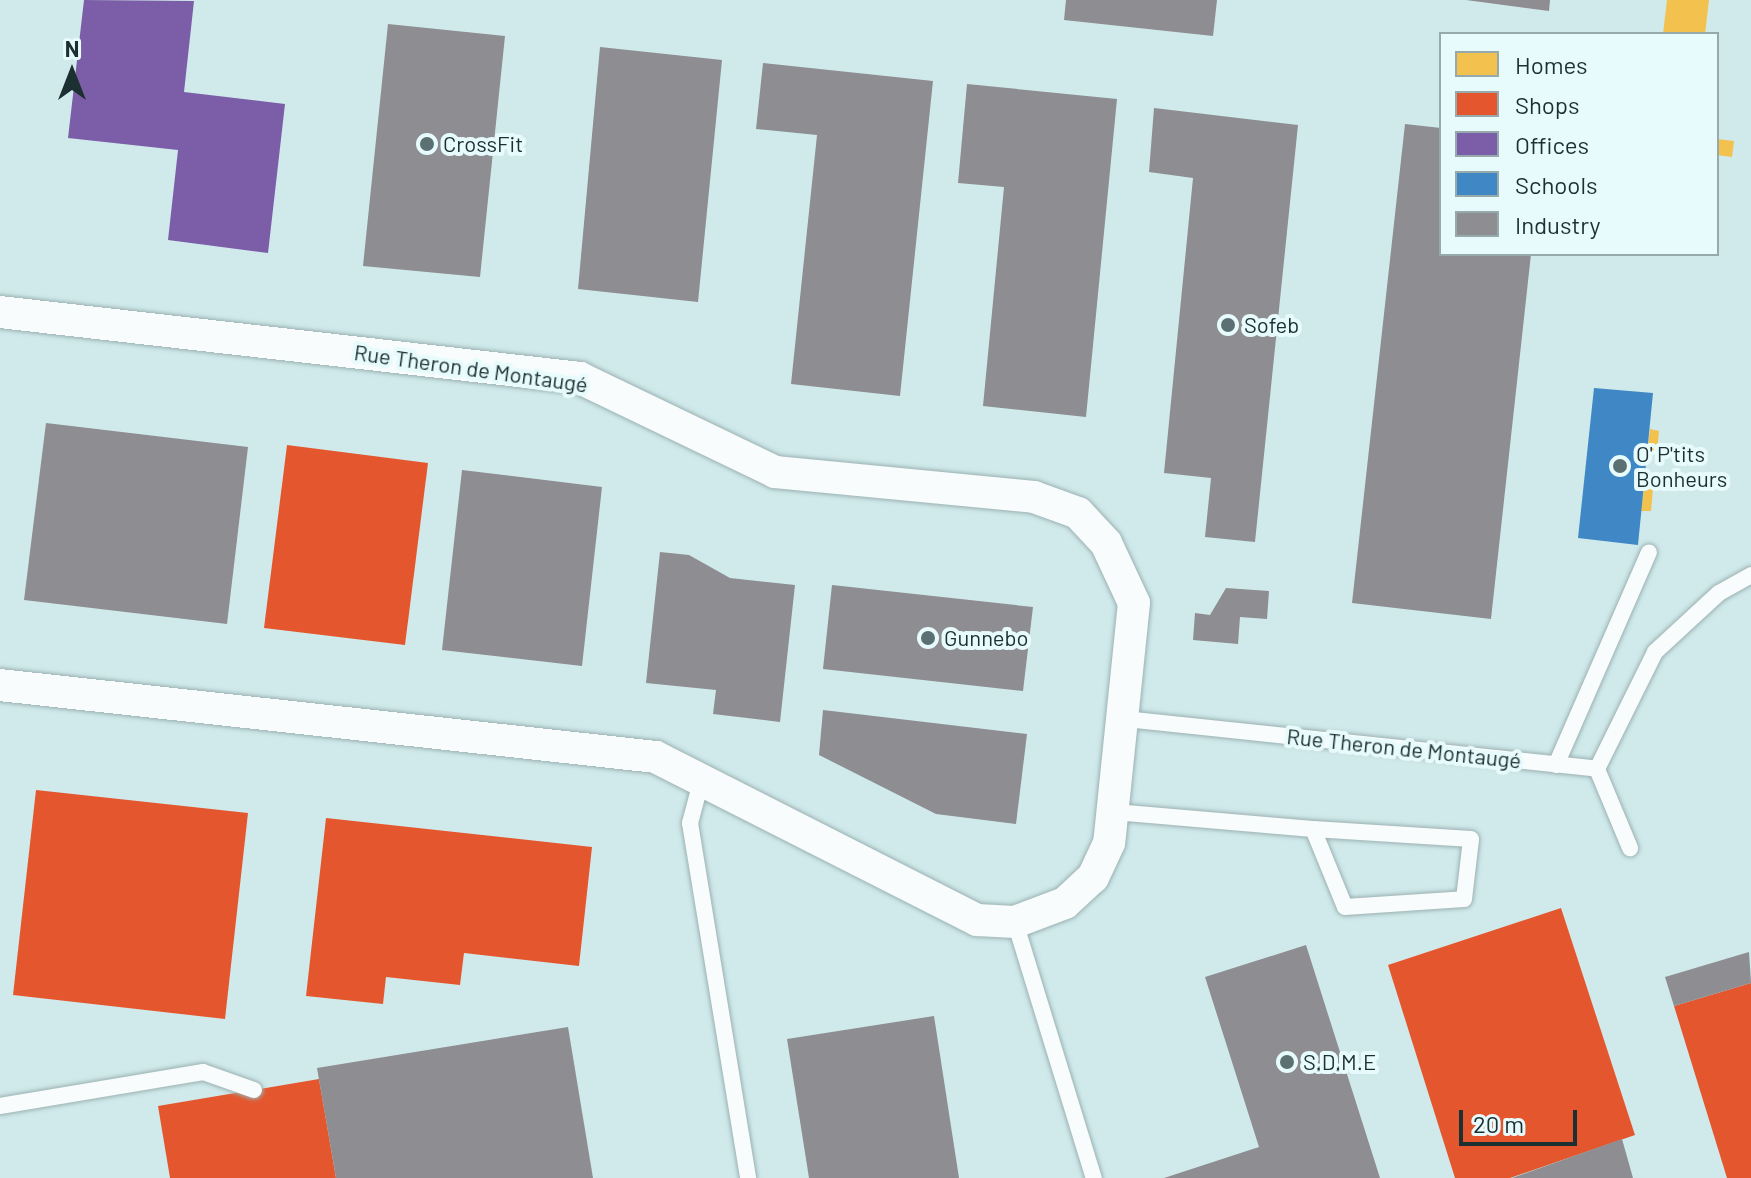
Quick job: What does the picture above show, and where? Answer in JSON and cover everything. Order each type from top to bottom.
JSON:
[{"type":"street","name":"Rue Theron de Montaugé","points":[[0,312],[580,378],[775,472],[1034,497],[1078,513],[1106,543],[1134,603],[1114,812],[1093,877],[1065,903],[1015,922],[977,920],[702,776],[656,757],[602,748],[0,685]]},
{"type":"lane","points":[[1556,765],[1649,552]]},
{"type":"lane","points":[[1630,848],[1597,769],[1655,652],[1719,593],[1751,575]]},
{"type":"lane","name":"Rue Theron de Montaugé","points":[[1125,719],[1597,769]]},
{"type":"lane","points":[[702,776],[690,823],[748,1178]]},
{"type":"lane","points":[[1114,812],[1471,839],[1464,899],[1345,907],[1313,829]]},
{"type":"lane","points":[[1015,922],[1094,1178]]},
{"type":"lane","points":[[0,1106],[203,1072],[254,1090]]},
{"type":"building: Homes","points":[[1667,0],[1709,0],[1705,32],[1663,32]]},
{"type":"building: Homes","points":[[1719,139],[1734,141],[1732,157],[1719,155]]},
{"type":"building: Homes","points":[[1650,429],[1659,431],[1657,454],[1647,453]]},
{"type":"building: Homes","points":[[1644,488],[1653,489],[1651,511],[1641,511]]},
{"type":"building: Shops","points":[[287,445],[428,463],[405,645],[264,628]]},
{"type":"building: Shops","points":[[36,790],[248,813],[225,1019],[13,995]]},
{"type":"building: Shops","points":[[326,818],[592,847],[579,966],[464,953],[460,985],[386,977],[383,1004],[306,996]]},
{"type":"building: Shops","points":[[1561,908],[1635,1135],[1510,1178],[1455,1178],[1388,965]]},
{"type":"building: Shops","points":[[1751,983],[1751,1178],[1727,1178],[1674,1006]]},
{"type":"building: Shops","points":[[319,1079],[336,1178],[170,1178],[158,1106]]},
{"type":"building: Offices","points":[[84,0],[194,1],[184,92],[285,104],[268,253],[168,240],[178,150],[68,138]]},
{"type":"building: Schools","points":[[1594,388],[1653,393],[1638,545],[1578,538]]},
{"type":"building: Industry","points":[[1066,0],[1217,0],[1213,36],[1064,20]]},
{"type":"building: Industry","points":[[1466,0],[1550,0],[1549,11]]},
{"type":"building: Industry","points":[[388,24],[505,36],[480,277],[363,266]]},
{"type":"building: Industry","points":[[600,47],[722,60],[698,302],[578,289]]},
{"type":"building: Industry","points":[[763,63],[933,81],[900,396],[791,384],[817,135],[756,129]]},
{"type":"building: Industry","points":[[967,84],[1117,99],[1086,417],[983,406],[1004,187],[958,183]]},
{"type":"building: Industry","name":"Sofeb","points":[[1154,108],[1298,125],[1255,542],[1205,537],[1211,478],[1164,473],[1193,178],[1149,172]]},
{"type":"building: Industry","points":[[1405,124],[1439,128],[1439,256],[1531,256],[1491,619],[1352,603]]},
{"type":"building: Industry","points":[[46,423],[248,447],[227,624],[24,600]]},
{"type":"building: Industry","points":[[462,470],[602,487],[582,666],[442,650]]},
{"type":"building: Industry","points":[[660,552],[689,555],[730,578],[795,585],[780,722],[713,714],[716,690],[646,683]]},
{"type":"building: Industry","name":"Gunnebo","points":[[832,585],[1033,607],[1023,691],[823,669]]},
{"type":"building: Industry","points":[[1226,588],[1269,591],[1267,619],[1240,617],[1238,644],[1193,640],[1195,613],[1210,615]]},
{"type":"building: Industry","points":[[823,710],[1027,734],[1016,824],[936,814],[819,755]]},
{"type":"building: Industry","name":"S.D.M.E","points":[[1306,945],[1380,1178],[1164,1178],[1259,1147],[1205,977]]},
{"type":"building: Industry","points":[[1749,952],[1751,983],[1674,1006],[1665,977]]},
{"type":"building: Industry","points":[[934,1016],[959,1178],[809,1178],[787,1039]]},
{"type":"building: Industry","points":[[568,1027],[593,1178],[336,1178],[317,1068]]},
{"type":"building: Industry","points":[[1622,1139],[1633,1178],[1512,1178]]},
{"type":"place","name":"CrossFit","points":[[427,144]]},
{"type":"place","name":"Sofeb","points":[[1228,325]]},
{"type":"place","name":"O' P'tits Bonheurs","points":[[1620,466]]},
{"type":"place","name":"Gunnebo","points":[[928,638]]},
{"type":"place","name":"S.D.M.E","points":[[1287,1062]]}]
